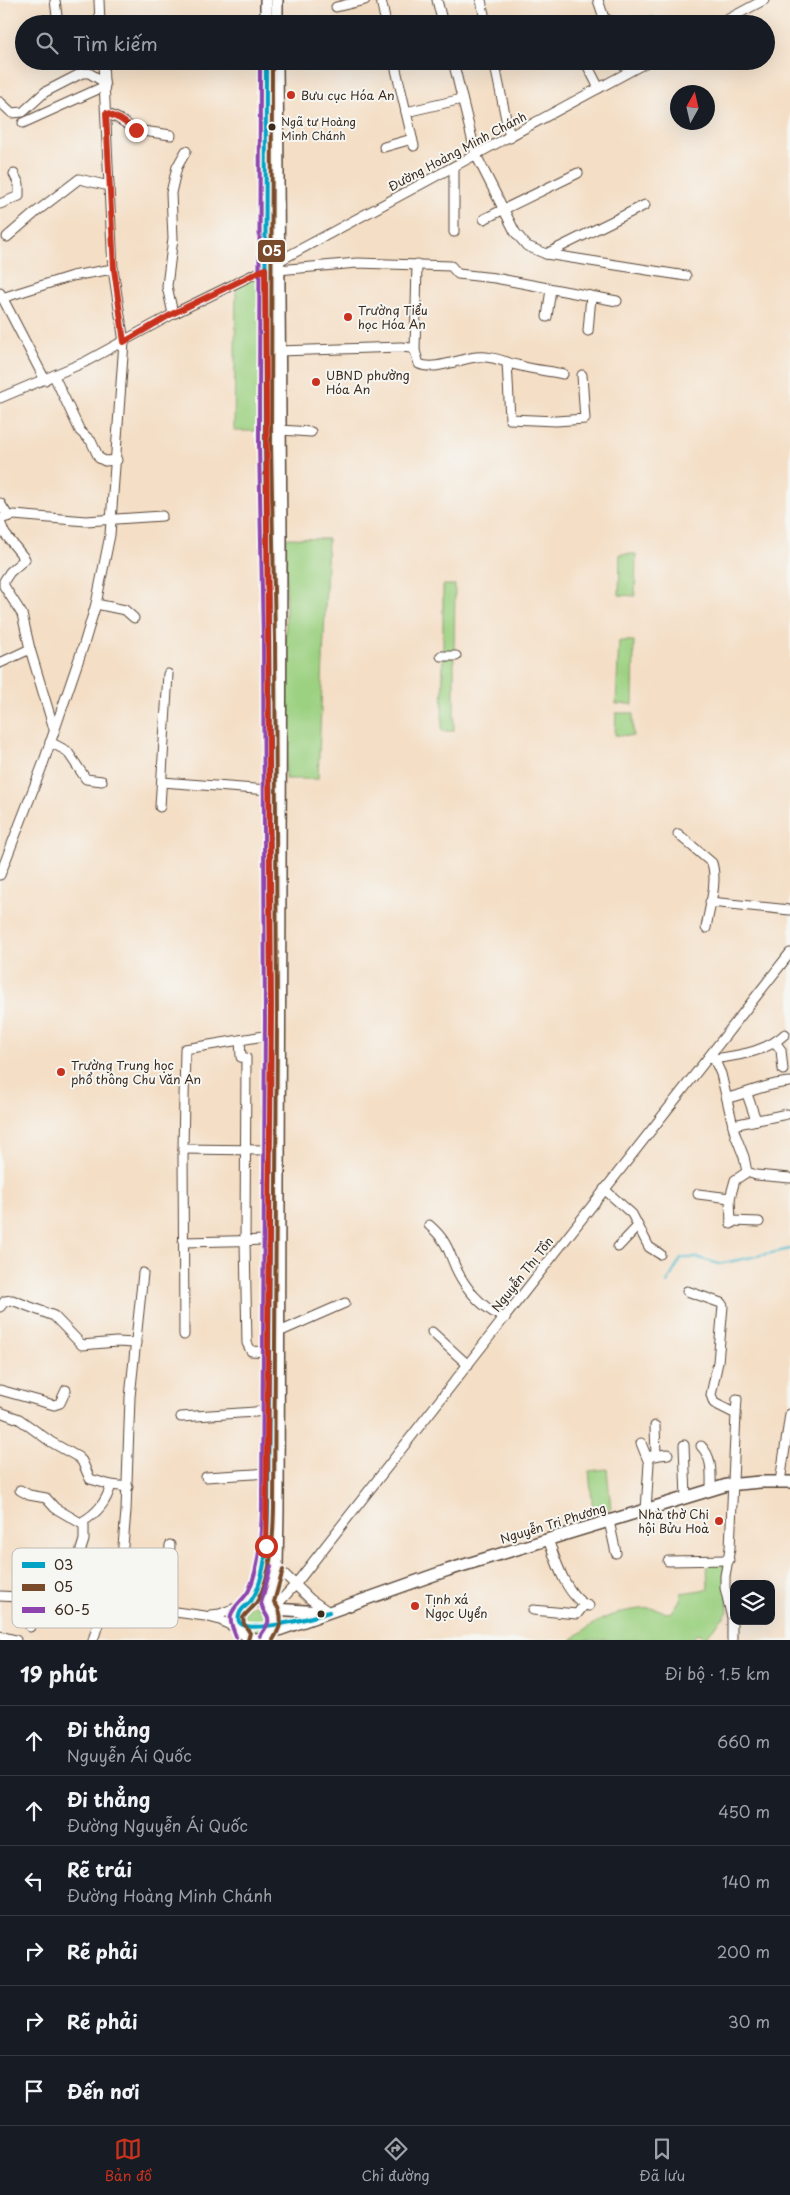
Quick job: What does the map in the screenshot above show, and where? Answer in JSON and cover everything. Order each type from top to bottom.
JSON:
[{"type":"main road","points":[[266,0],[266,15]]},
{"type":"main road","points":[[277,0],[277,15]]},
{"type":"main road","points":[[247,1604],[256,1601],[270,1607],[276,1617],[268,1636],[252,1639],[242,1635],[237,1617],[247,1604],[260,1576],[266,1546],[268,1411],[279,1332],[275,790],[265,269],[266,70]]},
{"type":"main road","points":[[270,1607],[277,1567],[273,1373],[268,1352],[268,1240],[280,430],[277,70]]},
{"type":"main road","points":[[265,269],[278,266]]},
{"type":"main road","name":"Nguyễn Tri Phương","points":[[268,1636],[329,1612],[448,1570],[711,1490],[734,1484],[785,1482]]},
{"type":"main road","name":"Nguyễn Tri Phương","points":[[270,1607],[329,1612]]},
{"type":"street","points":[[55,0],[57,15]]},
{"type":"street","points":[[99,0],[100,15]]},
{"type":"street","points":[[336,8],[365,0]]},
{"type":"street","points":[[381,0],[384,15]]},
{"type":"street","points":[[437,0],[441,15]]},
{"type":"street","points":[[483,0],[485,15]]},
{"type":"street","points":[[598,0],[603,15]]},
{"type":"street","points":[[736,15],[764,0]]},
{"type":"street","points":[[0,875],[63,706],[96,604],[105,567],[112,518],[124,342],[114,269],[104,70]]},
{"type":"street","points":[[384,147],[413,143],[396,70]]},
{"type":"street","points":[[455,70],[476,155],[514,232],[527,246],[546,254],[686,276]]},
{"type":"street","points":[[496,70],[510,138]]},
{"type":"street","points":[[590,70],[599,88]]},
{"type":"street","name":"Đường Hoàng Minh Chánh","points":[[278,266],[631,70]]},
{"type":"street","points":[[0,102],[12,113],[19,113],[45,92],[82,73],[89,73],[105,84]]},
{"type":"street","points":[[23,123],[105,84]]},
{"type":"street","points":[[406,112],[462,99]]},
{"type":"street","points":[[106,113],[120,119],[136,130],[172,135]]},
{"type":"street","points":[[172,314],[166,286],[172,238],[171,193],[177,167],[186,151]]},
{"type":"street","points":[[454,167],[454,232]]},
{"type":"street","points":[[484,219],[578,173]]},
{"type":"street","points":[[0,204],[19,196],[19,184],[14,174]]},
{"type":"street","points":[[7,237],[79,179],[110,186]]},
{"type":"street","points":[[546,254],[645,205]]},
{"type":"street","points":[[278,266],[357,263],[451,266],[458,274],[495,278],[617,301]]},
{"type":"street","points":[[417,264],[415,351],[419,364],[423,366],[477,357],[495,358],[563,374]]},
{"type":"street","points":[[45,380],[1,294],[72,276],[114,269]]},
{"type":"street","points":[[0,398],[54,376],[124,342],[172,314],[265,269]]},
{"type":"street","points":[[547,316],[551,289]]},
{"type":"street","points":[[588,331],[591,296]]},
{"type":"street","points":[[279,351],[401,347],[411,348],[415,351]]},
{"type":"street","points":[[507,362],[510,419],[556,421],[585,419],[582,375]]},
{"type":"street","points":[[54,376],[80,431],[91,441],[99,458],[105,461],[117,460]]},
{"type":"street","points":[[280,430],[312,432]]},
{"type":"street","points":[[0,503],[5,534],[25,559],[10,572],[4,581],[4,586],[22,614],[30,649],[54,729]]},
{"type":"street","points":[[3,519],[23,515],[86,521],[162,516]]},
{"type":"street","points":[[96,604],[125,610],[134,618]]},
{"type":"street","points":[[0,663],[30,649]]},
{"type":"street","points":[[441,656],[456,656]]},
{"type":"street","points":[[160,807],[168,674]]},
{"type":"street","points":[[48,710],[63,706]]},
{"type":"street","points":[[50,742],[67,751],[86,779],[102,781]]},
{"type":"street","points":[[162,782],[275,790]]},
{"type":"street","points":[[678,834],[712,863],[714,871],[706,928]]},
{"type":"street","points":[[710,902],[790,910]]},
{"type":"street","name":"Nguyễn Thị Tồn","points":[[270,1607],[295,1585],[604,1189],[713,1056],[790,953]]},
{"type":"street","points":[[747,1172],[733,1125],[728,1098],[713,1056],[747,1053],[775,1042],[785,1034]]},
{"type":"street","points":[[184,1335],[183,1149],[185,1049],[270,1035]]},
{"type":"street","points":[[240,1040],[241,1057],[246,1058],[245,1241],[247,1345],[251,1351],[268,1352]]},
{"type":"street","points":[[775,1042],[781,1050],[783,1070]]},
{"type":"street","points":[[728,1098],[747,1094],[769,1084],[790,1082]]},
{"type":"street","points":[[747,1094],[756,1120]]},
{"type":"street","points":[[733,1125],[787,1114]]},
{"type":"street","points":[[183,1149],[269,1150]]},
{"type":"street","points":[[747,1172],[756,1175],[790,1178]]},
{"type":"street","points":[[747,1172],[734,1180],[730,1198],[731,1222],[759,1222]]},
{"type":"street","points":[[604,1189],[632,1214],[649,1247],[660,1254]]},
{"type":"street","points":[[698,1194],[730,1198]]},
{"type":"street","points":[[429,1225],[440,1235],[448,1247],[466,1285],[489,1310],[505,1318]]},
{"type":"street","points":[[618,1247],[638,1227]]},
{"type":"street","points":[[183,1242],[268,1240]]},
{"type":"street","points":[[123,1548],[128,1487],[130,1396],[143,1273]]},
{"type":"street","points":[[687,1291],[720,1303],[723,1306],[718,1362],[711,1400],[736,1414]]},
{"type":"street","points":[[0,1307],[5,1301],[12,1300],[41,1313],[54,1316],[64,1324],[77,1342],[82,1345],[116,1342],[136,1343]]},
{"type":"street","points":[[279,1332],[345,1304]]},
{"type":"street","points":[[432,1332],[468,1365]]},
{"type":"street","points":[[0,1390],[54,1405],[60,1403],[66,1390]]},
{"type":"street","points":[[732,1640],[732,1618],[725,1588],[725,1576],[729,1560],[737,1399]]},
{"type":"street","points":[[181,1417],[268,1411]]},
{"type":"street","points":[[0,1412],[20,1419],[50,1442],[78,1457],[82,1461],[90,1479],[111,1485],[128,1487]]},
{"type":"street","points":[[785,1482],[790,1414]]},
{"type":"street","points":[[646,1510],[655,1426]]},
{"type":"street","points":[[641,1443],[652,1456]]},
{"type":"street","points":[[684,1445],[686,1498]]},
{"type":"street","points":[[701,1446],[710,1458],[711,1490]]},
{"type":"street","points":[[652,1456],[668,1454]]},
{"type":"street","points":[[206,1477],[268,1473]]},
{"type":"street","points":[[82,1522],[95,1514],[108,1496],[111,1485]]},
{"type":"street","points":[[20,1490],[29,1495],[46,1498],[56,1508],[82,1522],[85,1530],[81,1548]]},
{"type":"street","points":[[609,1521],[616,1552]]},
{"type":"street","points":[[533,1610],[548,1613],[577,1614],[586,1605],[572,1594],[558,1567],[548,1539]]},
{"type":"street","points":[[668,1561],[729,1560]]},
{"type":"street","points":[[277,1567],[310,1599],[329,1612]]},
{"type":"street","points":[[204,1616],[220,1614],[247,1604]]},
{"type":"street","points":[[178,1612],[220,1620],[242,1635]]},
{"type":"street","points":[[93,1640],[98,1628]]},
{"type":"street","points":[[0,1636],[16,1640]]},
{"type":"green space","points":[[260,274],[261,431],[234,431],[236,287]]},
{"type":"green space","points":[[286,538],[328,539],[318,779],[285,779]]},
{"type":"green space","points":[[620,554],[636,554],[635,596],[619,595]]},
{"type":"green space","points":[[443,585],[455,585],[454,653],[443,653]]},
{"type":"green space","points":[[619,641],[634,641],[633,704],[616,704]]},
{"type":"green space","points":[[443,658],[454,658],[454,731],[442,731]]},
{"type":"green space","points":[[616,713],[633,713],[633,736],[615,735]]},
{"type":"green space","points":[[607,1469],[611,1509],[593,1511],[589,1471]]},
{"type":"green space","points":[[726,1562],[728,1612],[706,1637],[697,1633],[692,1640],[571,1640],[595,1623],[611,1615],[629,1610],[650,1608],[666,1613],[672,1612],[680,1600],[681,1593],[708,1589],[707,1563]]},
{"type":"green space","points":[[257,1605],[268,1609],[272,1620],[268,1631],[257,1635],[246,1631],[242,1620],[246,1609]]},
{"type":"waterway","points":[[667,1283],[681,1258],[699,1258],[719,1264],[790,1249]]},
{"type":"transit line","name":"60-5","points":[[236,1637],[231,1624],[231,1615],[249,1590],[256,1571],[262,1509],[265,1018],[263,639],[259,444],[260,70]]},
{"type":"transit line","name":"03","points":[[266,70],[265,444],[269,639],[271,1018],[268,1509],[267,1536],[260,1581],[253,1597],[242,1609],[239,1616],[240,1623],[260,1627],[292,1622],[329,1612]]},
{"type":"transit line","name":"05","points":[[248,1640],[250,1633],[244,1624],[243,1618],[256,1603],[263,1589],[269,1567],[274,1509],[277,1018],[275,639],[271,444],[272,70]]},
{"type":"transit line","name":"60-5","points":[[260,1636],[268,1621],[261,1603],[271,1566]]},
{"type":"transit line","name":"05","points":[[273,1640],[281,1621],[280,1612],[274,1602],[283,1570]]},
{"type":"place","name":"Bưu cục Hóa An","points":[[291,95]]},
{"type":"place","name":"Ngã tư Hoàng Minh Chánh","points":[[272,127]]},
{"type":"place","name":"Trường Tiểu học Hóa An","points":[[348,317]]},
{"type":"place","name":"UBND phường Hóa An","points":[[316,382]]},
{"type":"place","name":"Trường Trung học phổ thông Chu Văn An","points":[[61,1072]]},
{"type":"place","name":"Nhà thờ Chi hội Bửu Hoà","points":[[719,1521]]},
{"type":"place","name":"Tịnh xá Ngọc Uyển","points":[[415,1606]]},
{"type":"route","points":[[136,130],[120,119],[106,113],[114,269],[124,342],[172,314],[265,269],[271,1006],[268,1245],[268,1509],[266,1546]]}]
